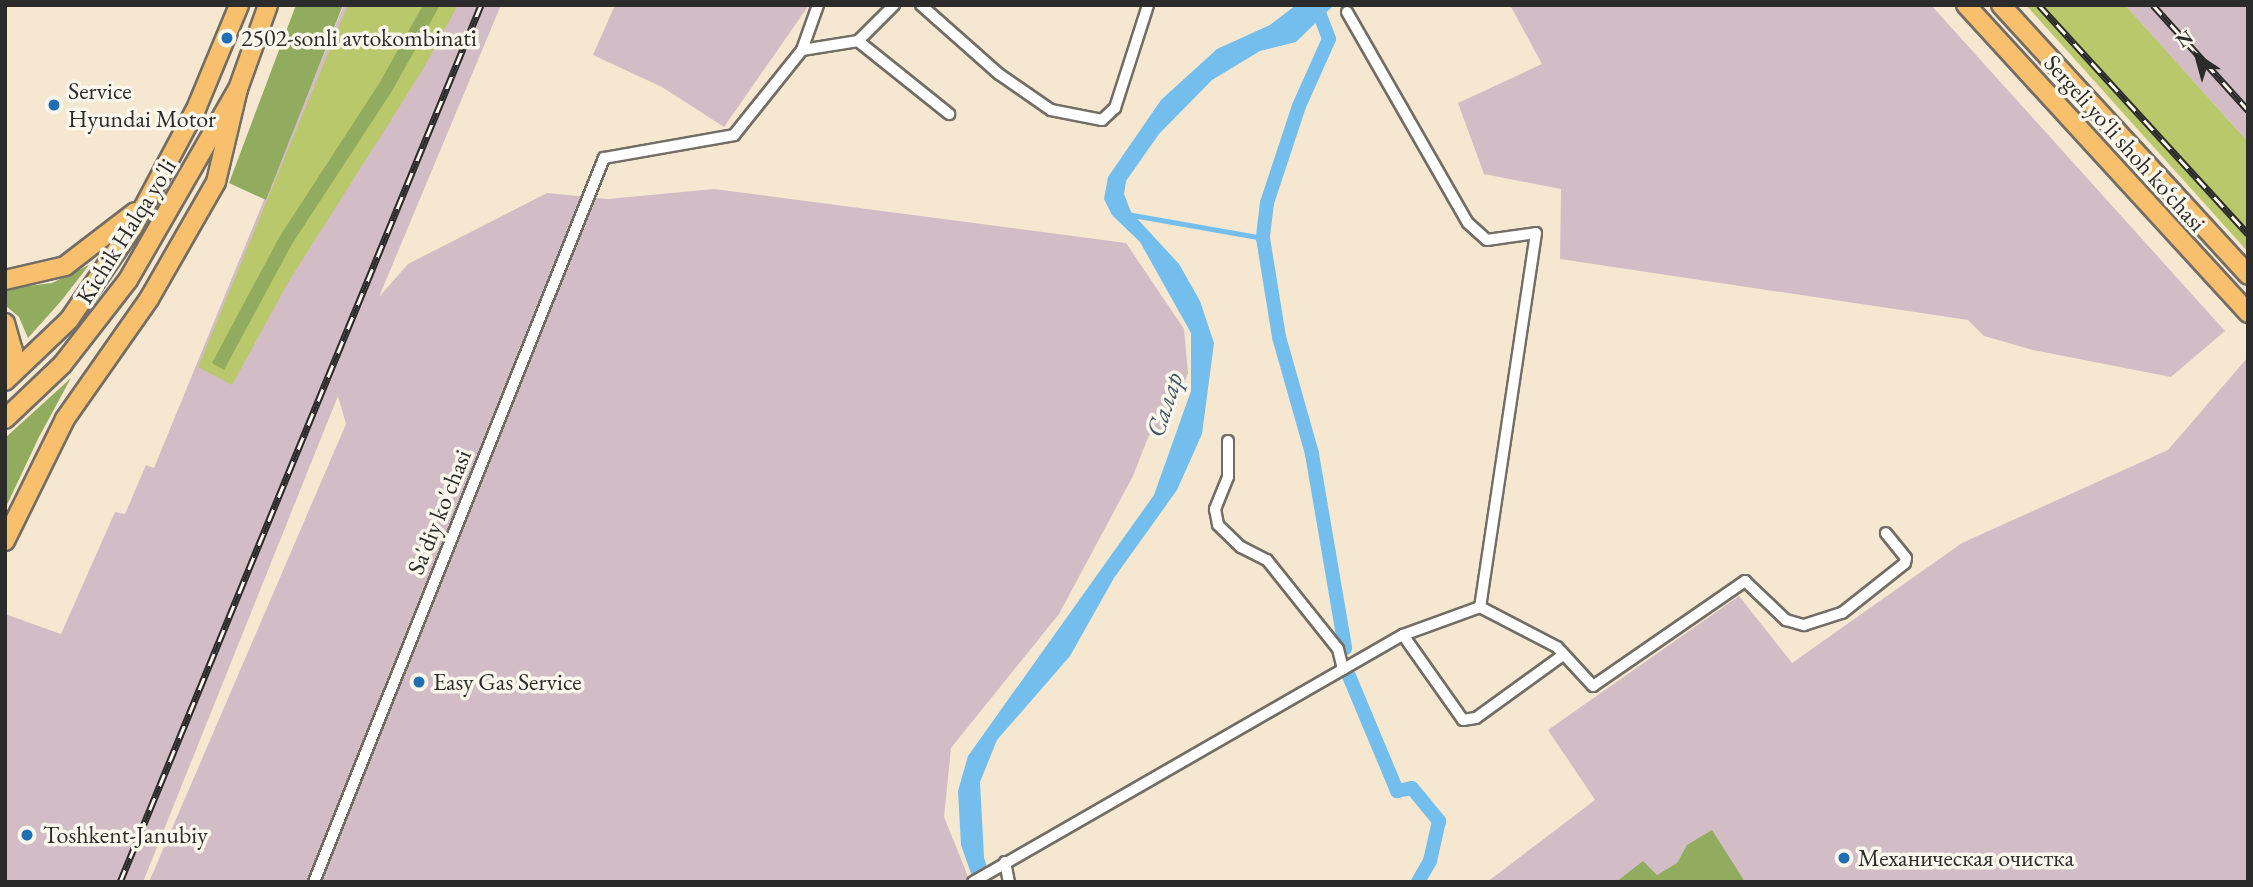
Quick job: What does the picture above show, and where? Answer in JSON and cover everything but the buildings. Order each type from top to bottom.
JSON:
[{"type":"main road","name":"Kichik Halqa yo'li","points":[[5,381],[69,320],[152,196],[213,72],[239,5]]},
{"type":"main road","name":"Kichik Halqa yo'li","points":[[5,419],[62,365],[109,309],[238,89],[268,5]]},
{"type":"main road","name":"Sergeli yo‘li shoh ko‘chasi","points":[[1966,5],[2248,313]]},
{"type":"main road","name":"Sergeli yo‘li shoh ko‘chasi","points":[[2001,5],[2248,275]]},
{"type":"main road","points":[[5,541],[65,419],[149,299],[216,182],[238,89]]},
{"type":"main road","points":[[5,280],[43,274],[72,262],[152,196]]},
{"type":"main road","points":[[5,323],[13,351],[5,364]]},
{"type":"street","points":[[818,5],[802,50],[858,41],[894,5]]},
{"type":"street","points":[[921,5],[999,74],[1051,110],[1102,120],[1115,108],[1148,5]]},
{"type":"street","points":[[1347,12],[1468,223],[1487,240],[1536,233],[1480,607]]},
{"type":"street","points":[[858,41],[949,114]]},
{"type":"street","name":"Sa'diy ko'chasi","points":[[314,882],[604,158],[734,135],[802,50]]},
{"type":"street","points":[[1228,441],[1228,477],[1215,509],[1218,525],[1241,548],[1267,560],[1338,649],[1343,669]]},
{"type":"street","points":[[974,882],[1403,635],[1480,607],[1531,630],[1563,655],[1593,685],[1746,581],[1786,620],[1804,625],[1825,622],[1901,571],[1906,558],[1886,533]]},
{"type":"street","points":[[1403,635],[1463,720],[1476,718],[1563,655]]},
{"type":"street","points":[[1005,862],[1009,882]]},
{"type":"shaded area","points":[[344,5],[501,5],[379,297],[408,264],[547,193],[608,199],[714,189],[1126,243],[1184,329],[1188,373],[1166,438],[1149,435],[1133,476],[1059,614],[951,748],[944,817],[969,879],[965,882],[149,882],[346,424],[338,396],[143,882],[5,882],[5,614],[61,634],[115,512],[125,514],[146,465],[154,468]]},
{"type":"shaded area","points":[[615,5],[809,5],[724,127],[662,87],[593,55]]},
{"type":"shaded area","points":[[1510,5],[1931,5],[2225,331],[2171,377],[2033,350],[1984,336],[1968,320],[1560,259],[1561,189],[1484,174],[1458,103],[1542,64]]},
{"type":"shaded area","points":[[2125,5],[2248,5],[2248,142],[2157,41]]},
{"type":"shaded area","points":[[2248,357],[2248,882],[1487,882],[1595,800],[1548,730],[1739,596],[1792,663],[1962,543],[2168,450]]},
{"type":"green space","points":[[296,5],[343,5],[266,200],[229,183]]},
{"type":"green space","points":[[348,5],[458,5],[422,71],[289,281],[232,385],[198,367]]},
{"type":"green space","points":[[423,5],[440,5],[392,91],[292,244],[224,370],[212,363],[280,236],[380,82]]},
{"type":"green space","points":[[2026,5],[2125,5],[2248,142],[2248,252]]},
{"type":"green space","points":[[89,265],[28,338],[19,317],[5,305],[5,289],[52,283]]},
{"type":"green space","points":[[71,378],[39,437],[5,509],[5,438]]},
{"type":"green space","points":[[1712,830],[1745,882],[1616,882],[1643,861],[1657,875],[1677,863],[1687,845]]},
{"type":"water","name":"Салар","points":[[1296,5],[1334,5],[1296,42],[1260,51],[1212,80],[1159,134],[1126,181],[1124,194],[1131,212],[1179,264],[1200,301],[1214,343],[1202,434],[1177,490],[1114,578],[1070,656],[997,740],[980,782],[984,857],[991,882],[974,882],[961,845],[958,791],[968,756],[1154,495],[1191,391],[1191,333],[1140,242],[1112,215],[1104,199],[1108,177],[1161,100],[1217,49],[1270,25]]},
{"type":"waterway","name":"Салар","points":[[1318,10],[1329,39],[1299,106],[1267,203],[1263,238],[1279,337],[1312,454],[1345,648]]},
{"type":"waterway","points":[[1127,214],[1263,238]]},
{"type":"waterway","name":"Салар","points":[[1349,676],[1397,791],[1412,788],[1439,821],[1430,861],[1418,882]]},
{"type":"railway","points":[[120,882],[481,5]]},
{"type":"railway","points":[[2039,5],[2248,234]]},
{"type":"railway","points":[[2153,5],[2248,110]]},
{"type":"place","name":"2502-sonli avtokombinati","points":[[227,38]]},
{"type":"place","name":"Service Hyundai Motor","points":[[54,105]]},
{"type":"place","name":"Easy Gas Service","points":[[419,682]]},
{"type":"place","name":"Toshkent-Janubiy","points":[[27,835]]},
{"type":"place","name":"Механическая очистка","points":[[1844,858]]}]
